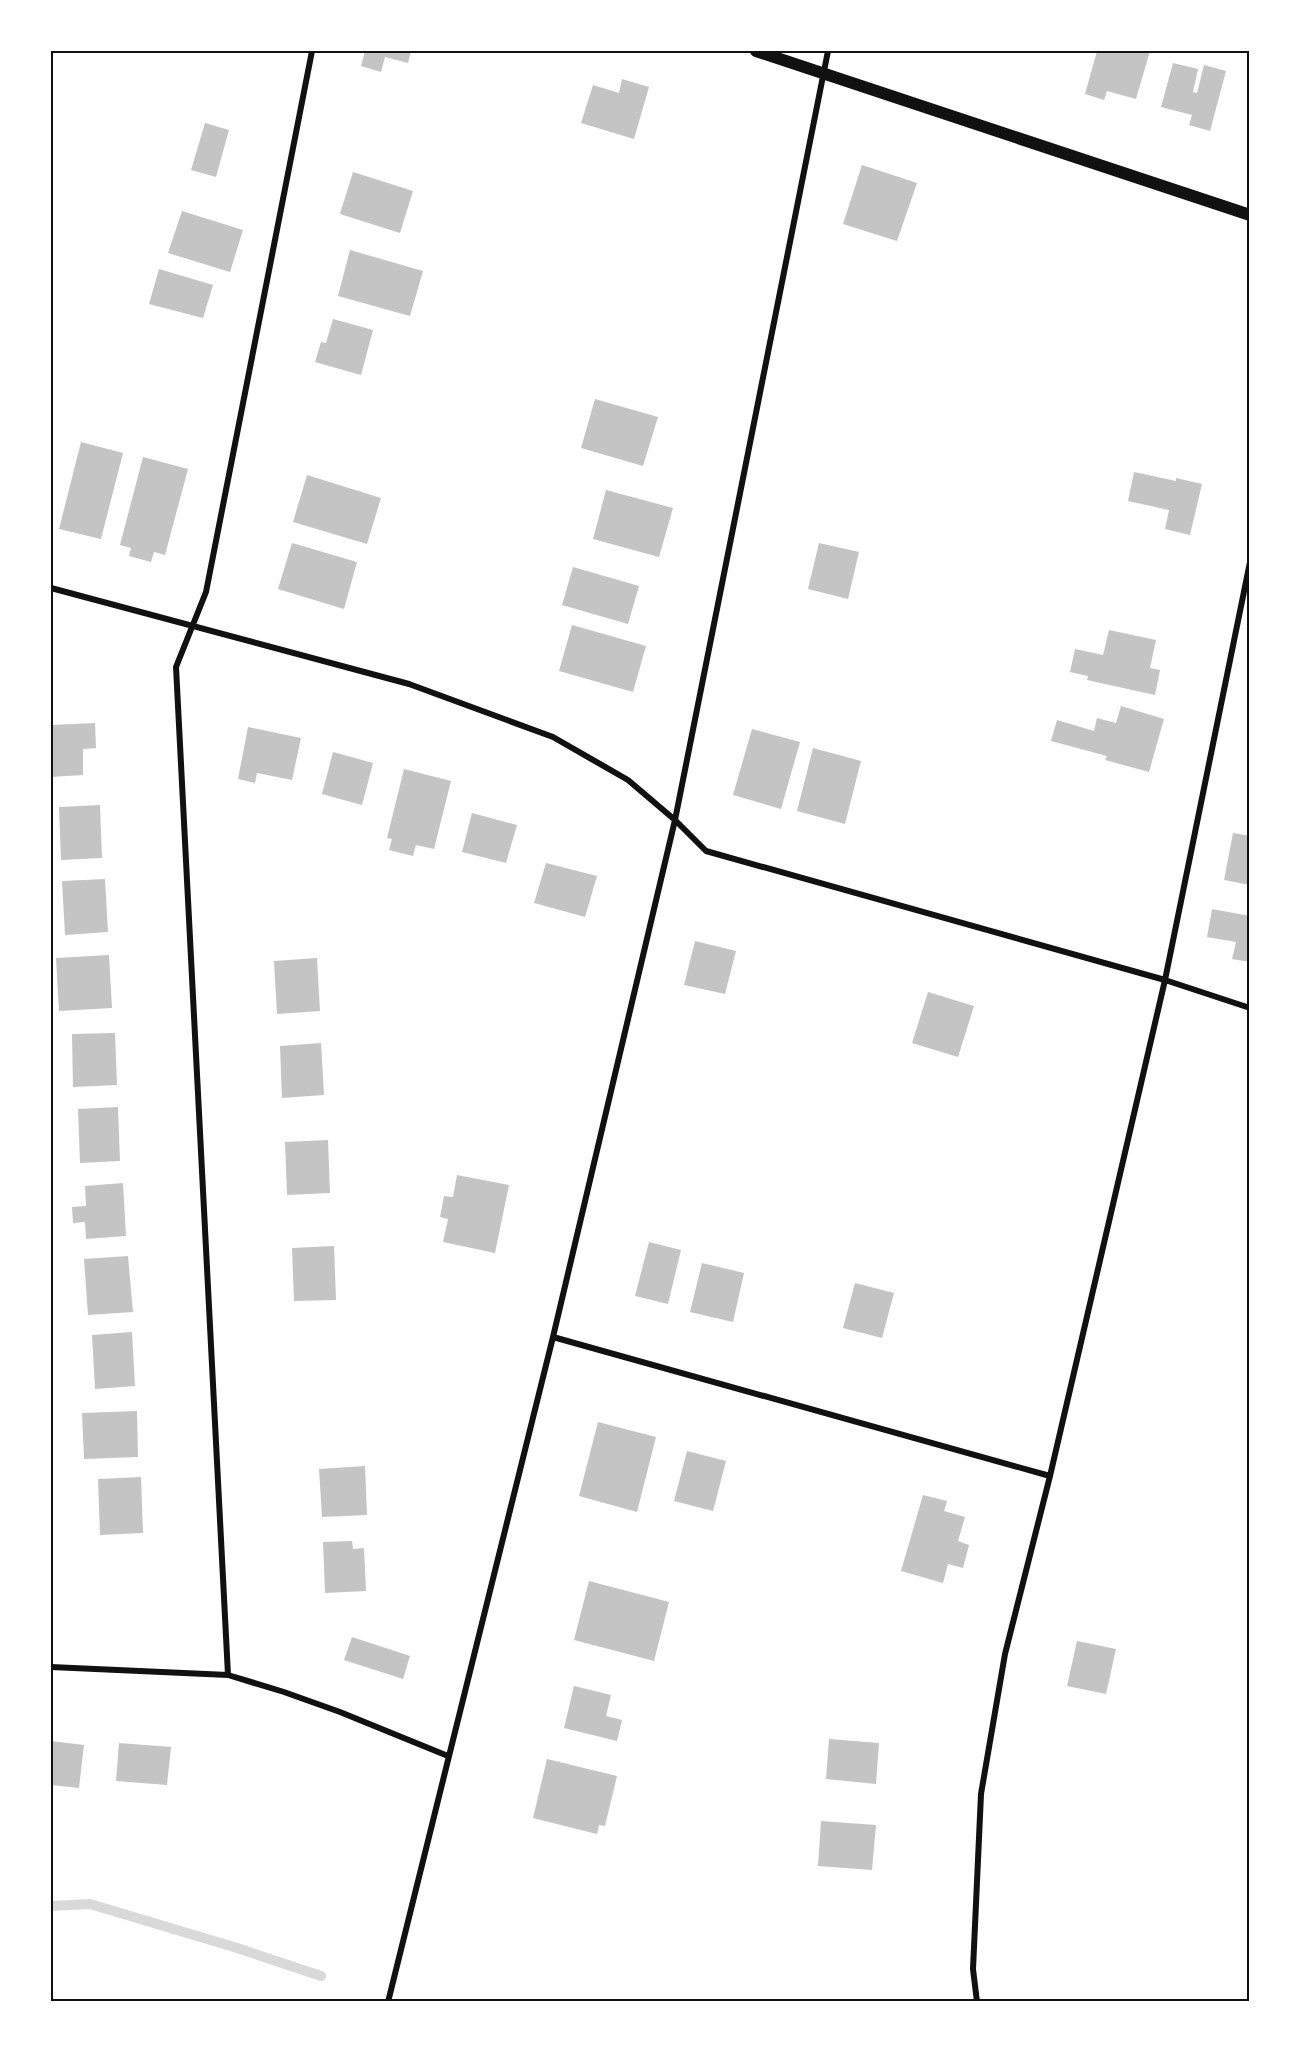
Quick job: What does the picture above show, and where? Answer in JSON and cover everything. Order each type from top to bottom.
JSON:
[{"type":"main road","points":[[756,51],[1250,215]]},
{"type":"street","points":[[228,1675],[176,667],[206,592],[312,51]]},
{"type":"street","points":[[388,2002],[553,1337],[675,820],[828,51]]},
{"type":"street","points":[[977,2002],[973,1969],[981,1794],[1005,1654],[1050,1476],[1165,980],[1250,562]]},
{"type":"street","points":[[51,588],[409,684],[553,737],[628,780],[675,820],[706,851],[1165,980],[1250,1008]]},
{"type":"street","points":[[553,1337],[1050,1476]]},
{"type":"street","points":[[51,1667],[228,1675],[340,1712],[448,1756]]},
{"type":"building","points":[[365,51],[411,51],[408,63],[385,57],[381,72],[361,66]]},
{"type":"building","points":[[1097,51],[1150,51],[1136,99],[1107,91],[1104,100],[1085,94]]},
{"type":"building","points":[[1173,63],[1198,69],[1193,92],[1197,93],[1204,65],[1226,71],[1210,131],[1189,125],[1192,115],[1161,107]]},
{"type":"building","points":[[622,79],[649,87],[634,139],[581,123],[593,85],[619,93]]},
{"type":"building","points":[[205,123],[229,130],[216,177],[191,170]]},
{"type":"building","points":[[862,165],[917,183],[897,241],[843,224]]},
{"type":"building","points":[[353,172],[413,191],[400,233],[340,214]]},
{"type":"building","points":[[182,211],[243,230],[230,272],[168,253]]},
{"type":"building","points":[[350,250],[423,271],[410,316],[338,296]]},
{"type":"building","points":[[159,269],[213,285],[203,318],[149,304]]},
{"type":"building","points":[[333,319],[373,330],[361,375],[315,362],[321,342],[326,343]]},
{"type":"building","points":[[595,399],[658,417],[643,466],[581,448]]},
{"type":"building","points":[[81,442],[123,453],[101,539],[59,529]]},
{"type":"building","points":[[143,457],[188,469],[165,555],[154,552],[151,562],[129,556],[131,548],[120,545]]},
{"type":"building","points":[[1134,472],[1202,484],[1190,535],[1165,529],[1169,510],[1128,501]]},
{"type":"building","points":[[307,475],[381,498],[367,544],[293,522]]},
{"type":"building","points":[[606,490],[673,508],[659,557],[593,539]]},
{"type":"building","points":[[292,543],[357,562],[344,609],[278,589]]},
{"type":"building","points":[[819,543],[859,552],[848,599],[808,589]]},
{"type":"building","points":[[573,567],[639,586],[628,624],[562,605]]},
{"type":"building","points":[[572,625],[646,646],[633,692],[559,671]]},
{"type":"building","points":[[1109,630],[1156,640],[1150,668],[1160,670],[1155,695],[1087,680],[1088,676],[1070,672],[1075,649],[1103,655]]},
{"type":"building","points":[[1121,706],[1164,719],[1149,772],[1105,760],[1107,756],[1051,741],[1057,720],[1094,731],[1097,718],[1116,723]]},
{"type":"building","points":[[95,723],[96,748],[83,749],[83,775],[51,777],[51,725]]},
{"type":"building","points":[[248,727],[301,738],[292,780],[257,773],[255,783],[238,779]]},
{"type":"building","points":[[752,729],[800,742],[781,809],[733,795]]},
{"type":"building","points":[[813,748],[861,761],[845,824],[797,811]]},
{"type":"building","points":[[333,752],[373,763],[362,805],[322,794]]},
{"type":"building","points":[[404,769],[451,781],[434,849],[416,845],[413,856],[389,850],[392,839],[387,838]]},
{"type":"building","points":[[100,805],[102,858],[61,860],[59,807]]},
{"type":"building","points":[[472,813],[517,825],[506,863],[462,852]]},
{"type":"building","points":[[1233,833],[1250,836],[1250,885],[1224,880]]},
{"type":"building","points":[[546,863],[597,876],[585,917],[534,903]]},
{"type":"building","points":[[105,879],[108,932],[65,935],[62,881]]},
{"type":"building","points":[[1212,909],[1250,916],[1250,962],[1232,959],[1236,942],[1207,937]]},
{"type":"building","points":[[695,941],[736,951],[725,994],[684,985]]},
{"type":"building","points":[[109,955],[112,1008],[59,1011],[56,958]]},
{"type":"building","points":[[317,958],[320,1011],[277,1014],[274,961]]},
{"type":"building","points":[[928,992],[974,1006],[958,1057],[912,1043]]},
{"type":"building","points":[[115,1033],[117,1085],[73,1087],[72,1034]]},
{"type":"building","points":[[321,1043],[324,1095],[282,1098],[280,1046]]},
{"type":"building","points":[[118,1107],[120,1161],[80,1163],[78,1109]]},
{"type":"building","points":[[328,1140],[330,1193],[287,1195],[285,1142]]},
{"type":"building","points":[[457,1175],[509,1185],[495,1253],[443,1242],[448,1219],[440,1217],[444,1196],[453,1197]]},
{"type":"building","points":[[123,1183],[126,1236],[86,1239],[85,1222],[73,1223],[72,1207],[86,1206],[85,1186]]},
{"type":"building","points":[[649,1242],[681,1250],[668,1304],[635,1296]]},
{"type":"building","points":[[334,1246],[336,1300],[294,1301],[292,1248]]},
{"type":"building","points":[[128,1256],[133,1312],[88,1315],[84,1259]]},
{"type":"building","points":[[702,1263],[744,1273],[733,1322],[690,1312]]},
{"type":"building","points":[[855,1283],[894,1293],[882,1338],[843,1328]]},
{"type":"building","points":[[132,1332],[135,1386],[95,1389],[92,1335]]},
{"type":"building","points":[[137,1411],[138,1457],[84,1459],[82,1413]]},
{"type":"building","points":[[598,1422],[656,1437],[637,1512],[579,1496]]},
{"type":"building","points":[[687,1451],[726,1461],[713,1511],[674,1501]]},
{"type":"building","points":[[365,1466],[367,1515],[322,1517],[319,1469]]},
{"type":"building","points":[[141,1477],[143,1533],[100,1535],[98,1479]]},
{"type":"building","points":[[923,1495],[947,1501],[944,1511],[965,1517],[958,1541],[969,1545],[963,1568],[948,1564],[943,1583],[901,1571]]},
{"type":"building","points":[[352,1541],[353,1549],[364,1548],[366,1591],[325,1593],[323,1542]]},
{"type":"building","points":[[589,1581],[669,1602],[654,1661],[574,1640]]},
{"type":"building","points":[[352,1637],[410,1656],[403,1679],[344,1660]]},
{"type":"building","points":[[1077,1641],[1116,1649],[1106,1694],[1067,1686]]},
{"type":"building","points":[[574,1686],[611,1695],[606,1716],[622,1720],[617,1741],[564,1728]]},
{"type":"building","points":[[829,1739],[879,1743],[876,1784],[826,1779]]},
{"type":"building","points":[[51,1741],[84,1745],[79,1788],[51,1785]]},
{"type":"building","points":[[119,1743],[171,1747],[167,1785],[116,1781]]},
{"type":"building","points":[[547,1759],[617,1776],[605,1826],[599,1825],[597,1834],[533,1818]]},
{"type":"building","points":[[821,1821],[876,1825],[872,1870],[818,1866]]},
{"type":"waterway","points":[[51,1906],[90,1904],[321,1976]]}]
